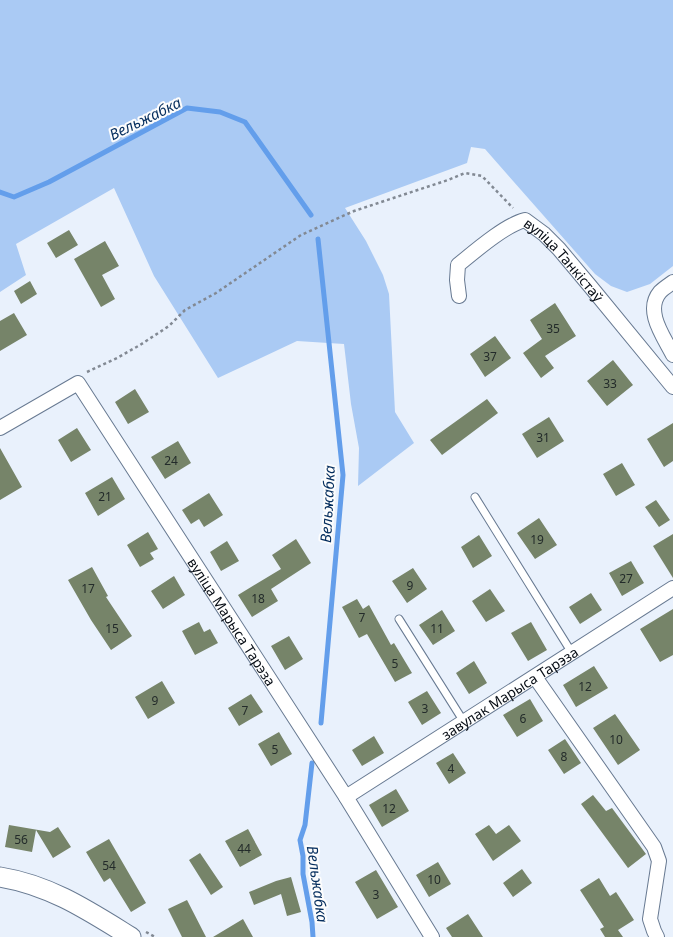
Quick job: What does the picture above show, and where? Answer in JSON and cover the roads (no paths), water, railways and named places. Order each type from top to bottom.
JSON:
[{"type":"main road","points":[[0,877],[55,892],[83,907],[131,937]]},
{"type":"street","name":"вуліца Танкістаў","points":[[458,296],[456,280],[458,265],[493,237],[525,220],[544,234],[559,250],[673,387]]},
{"type":"street","points":[[673,282],[660,292],[654,303],[654,315],[673,355]]},
{"type":"street","name":"вуліца Марыса Тарэза","points":[[0,428],[78,383],[346,798],[432,937]]},
{"type":"street","name":"завулак Марыса Тарэза","points":[[346,798],[673,588]]},
{"type":"street","points":[[536,677],[654,847],[659,861],[650,919],[657,937]]},
{"type":"lane","points":[[475,497],[572,653]]},
{"type":"lane","points":[[399,618],[464,722]]},
{"type":"waterway","name":"Вельжабка","points":[[0,192],[14,197],[49,182],[187,108],[220,112],[245,122],[311,215]]},
{"type":"waterway","name":"Вельжабка","points":[[318,239],[343,475],[321,723]]},
{"type":"waterway","name":"Вельжабка","points":[[312,763],[305,825],[300,840],[303,856],[303,874],[312,922],[313,937]]}]
